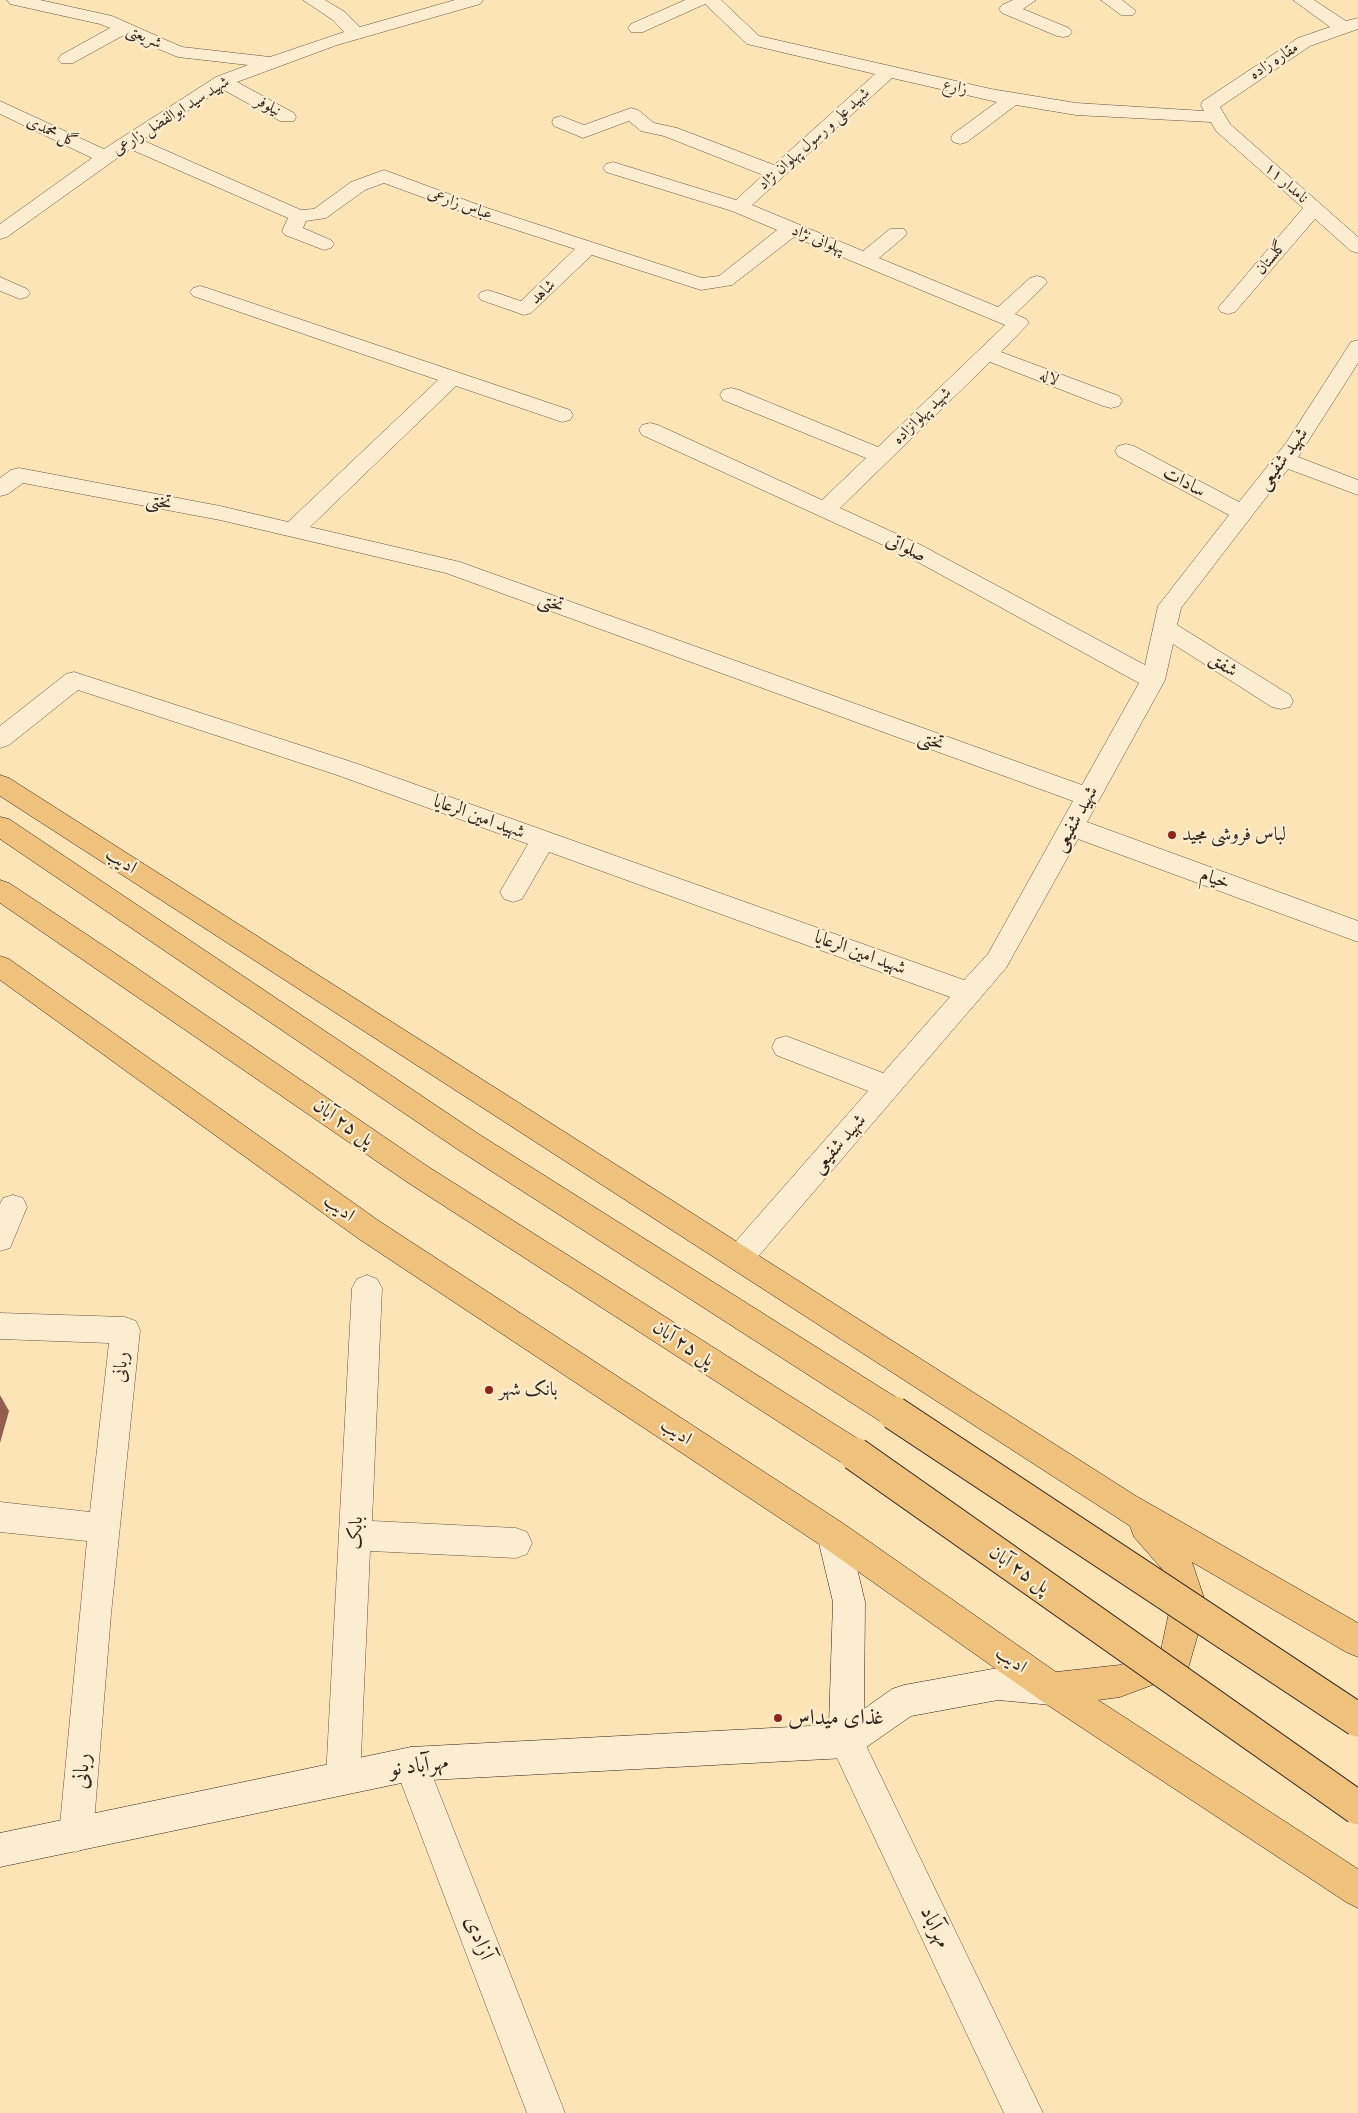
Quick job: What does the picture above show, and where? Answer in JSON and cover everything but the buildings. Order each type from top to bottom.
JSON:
[{"type":"main road","name":"ادیب","points":[[0,784],[740,1257],[1125,1506],[1358,1641]]},
{"type":"main road","name":"ادیب","points":[[0,826],[467,1141],[894,1413],[1358,1720]]},
{"type":"main road","name":"پل ۲۵ آبان","points":[[0,890],[113,965],[417,1174],[855,1454],[1358,1808]]},
{"type":"main road","name":"ادیب","points":[[0,966],[369,1230],[833,1535],[1052,1688],[1358,1890]]},
{"type":"main road","points":[[1052,1688],[1120,1681],[1175,1661],[1188,1598],[1175,1560],[1125,1506]]},
{"type":"street","name":"شریعتی","points":[[16,0],[106,20],[178,52],[274,62]]},
{"type":"street","points":[[312,0],[339,16],[357,34]]},
{"type":"street","name":"شهید سید ابوالفضل زارعی","points":[[0,232],[15,212],[105,157],[222,81],[357,34],[474,0]]},
{"type":"street","points":[[637,28],[700,0]]},
{"type":"street","name":"زارع","points":[[712,0],[753,40],[888,72],[1012,99],[1076,109],[1217,117]]},
{"type":"street","points":[[1027,0],[1008,9],[1063,32]]},
{"type":"street","points":[[1110,0],[1127,11]]},
{"type":"street","points":[[1302,0],[1350,25]]},
{"type":"street","name":"مقاره زاده","points":[[1217,117],[1210,105],[1304,42],[1350,25]]},
{"type":"street","points":[[67,59],[123,28]]},
{"type":"street","name":"شهید علی و رسول پهلوان نژاد","points":[[739,207],[888,72]]},
{"type":"street","name":"نیلوفر","points":[[222,81],[288,117]]},
{"type":"street","points":[[960,138],[1012,99]]},
{"type":"street","name":"گل محمدی","points":[[0,107],[105,157]]},
{"type":"street","points":[[561,122],[583,132],[631,114],[648,127],[670,132],[776,173]]},
{"type":"street","name":"۱۱ نامدار","points":[[1217,117],[1224,127],[1358,247]]},
{"type":"street","points":[[128,141],[300,216],[292,231],[324,244]]},
{"type":"street","name":"پهلوانی نژاد","points":[[613,168],[739,207],[1011,319]]},
{"type":"street","name":"عباس زارعی","points":[[300,216],[319,214],[358,186],[384,176],[480,212],[701,284],[725,280],[791,229]]},
{"type":"street","name":"گلستان","points":[[1228,308],[1314,208]]},
{"type":"street","points":[[866,259],[897,233]]},
{"type":"street","name":"شاهد","points":[[488,296],[524,309],[589,248]]},
{"type":"street","name":"شهید پهلوانزاده","points":[[826,509],[987,354],[1037,282]]},
{"type":"street","points":[[0,284],[20,293]]},
{"type":"street","points":[[200,292],[562,415]]},
{"type":"street","name":"شهید شفیعی","points":[[740,1257],[998,962],[1153,680],[1170,606],[1294,447],[1358,346]]},
{"type":"street","name":"لاله","points":[[987,354],[1111,401]]},
{"type":"street","points":[[293,530],[452,378]]},
{"type":"street","points":[[731,394],[881,456]]},
{"type":"street","name":"صلواتی","points":[[650,430],[912,550],[1153,680]]},
{"type":"street","name":"سادات","points":[[1126,451],[1243,513]]},
{"type":"street","points":[[1284,460],[1358,488]]},
{"type":"street","name":"تختی","points":[[0,489],[10,473],[220,513],[452,567],[1088,797]]},
{"type":"street","name":"شفق","points":[[1165,628],[1280,701]]},
{"type":"street","name":"شهید امین الرعایا","points":[[0,739],[74,680],[346,769],[970,993]]},
{"type":"street","name":"خیام","points":[[1072,827],[1358,932]]},
{"type":"street","points":[[513,892],[543,840]]},
{"type":"street","points":[[786,1047],[888,1088]]},
{"type":"street","points":[[0,1239],[13,1207]]},
{"type":"street","name":"بابک","points":[[344,1778],[367,1288]]},
{"type":"street","name":"ربانی","points":[[0,1326],[125,1330],[95,1614],[76,1834]]},
{"type":"street","points":[[0,1517],[105,1528]]},
{"type":"street","points":[[356,1535],[516,1543]]},
{"type":"street","points":[[833,1535],[849,1602],[846,1741]]},
{"type":"street","points":[[846,1741],[904,1702],[998,1684],[1052,1688]]},
{"type":"street","name":"مهرآباد نو","points":[[0,1850],[411,1764],[846,1741]]},
{"type":"street","name":"مهرآباد","points":[[846,1741],[1024,2113]]},
{"type":"street","name":"آزادی","points":[[411,1764],[546,2113]]},
{"type":"place","name":"لباس فروشی مجید","points":[[1172,835]]},
{"type":"place","name":"بانک شهر","points":[[489,1390]]},
{"type":"place","name":"غذای میداس","points":[[778,1718]]}]
